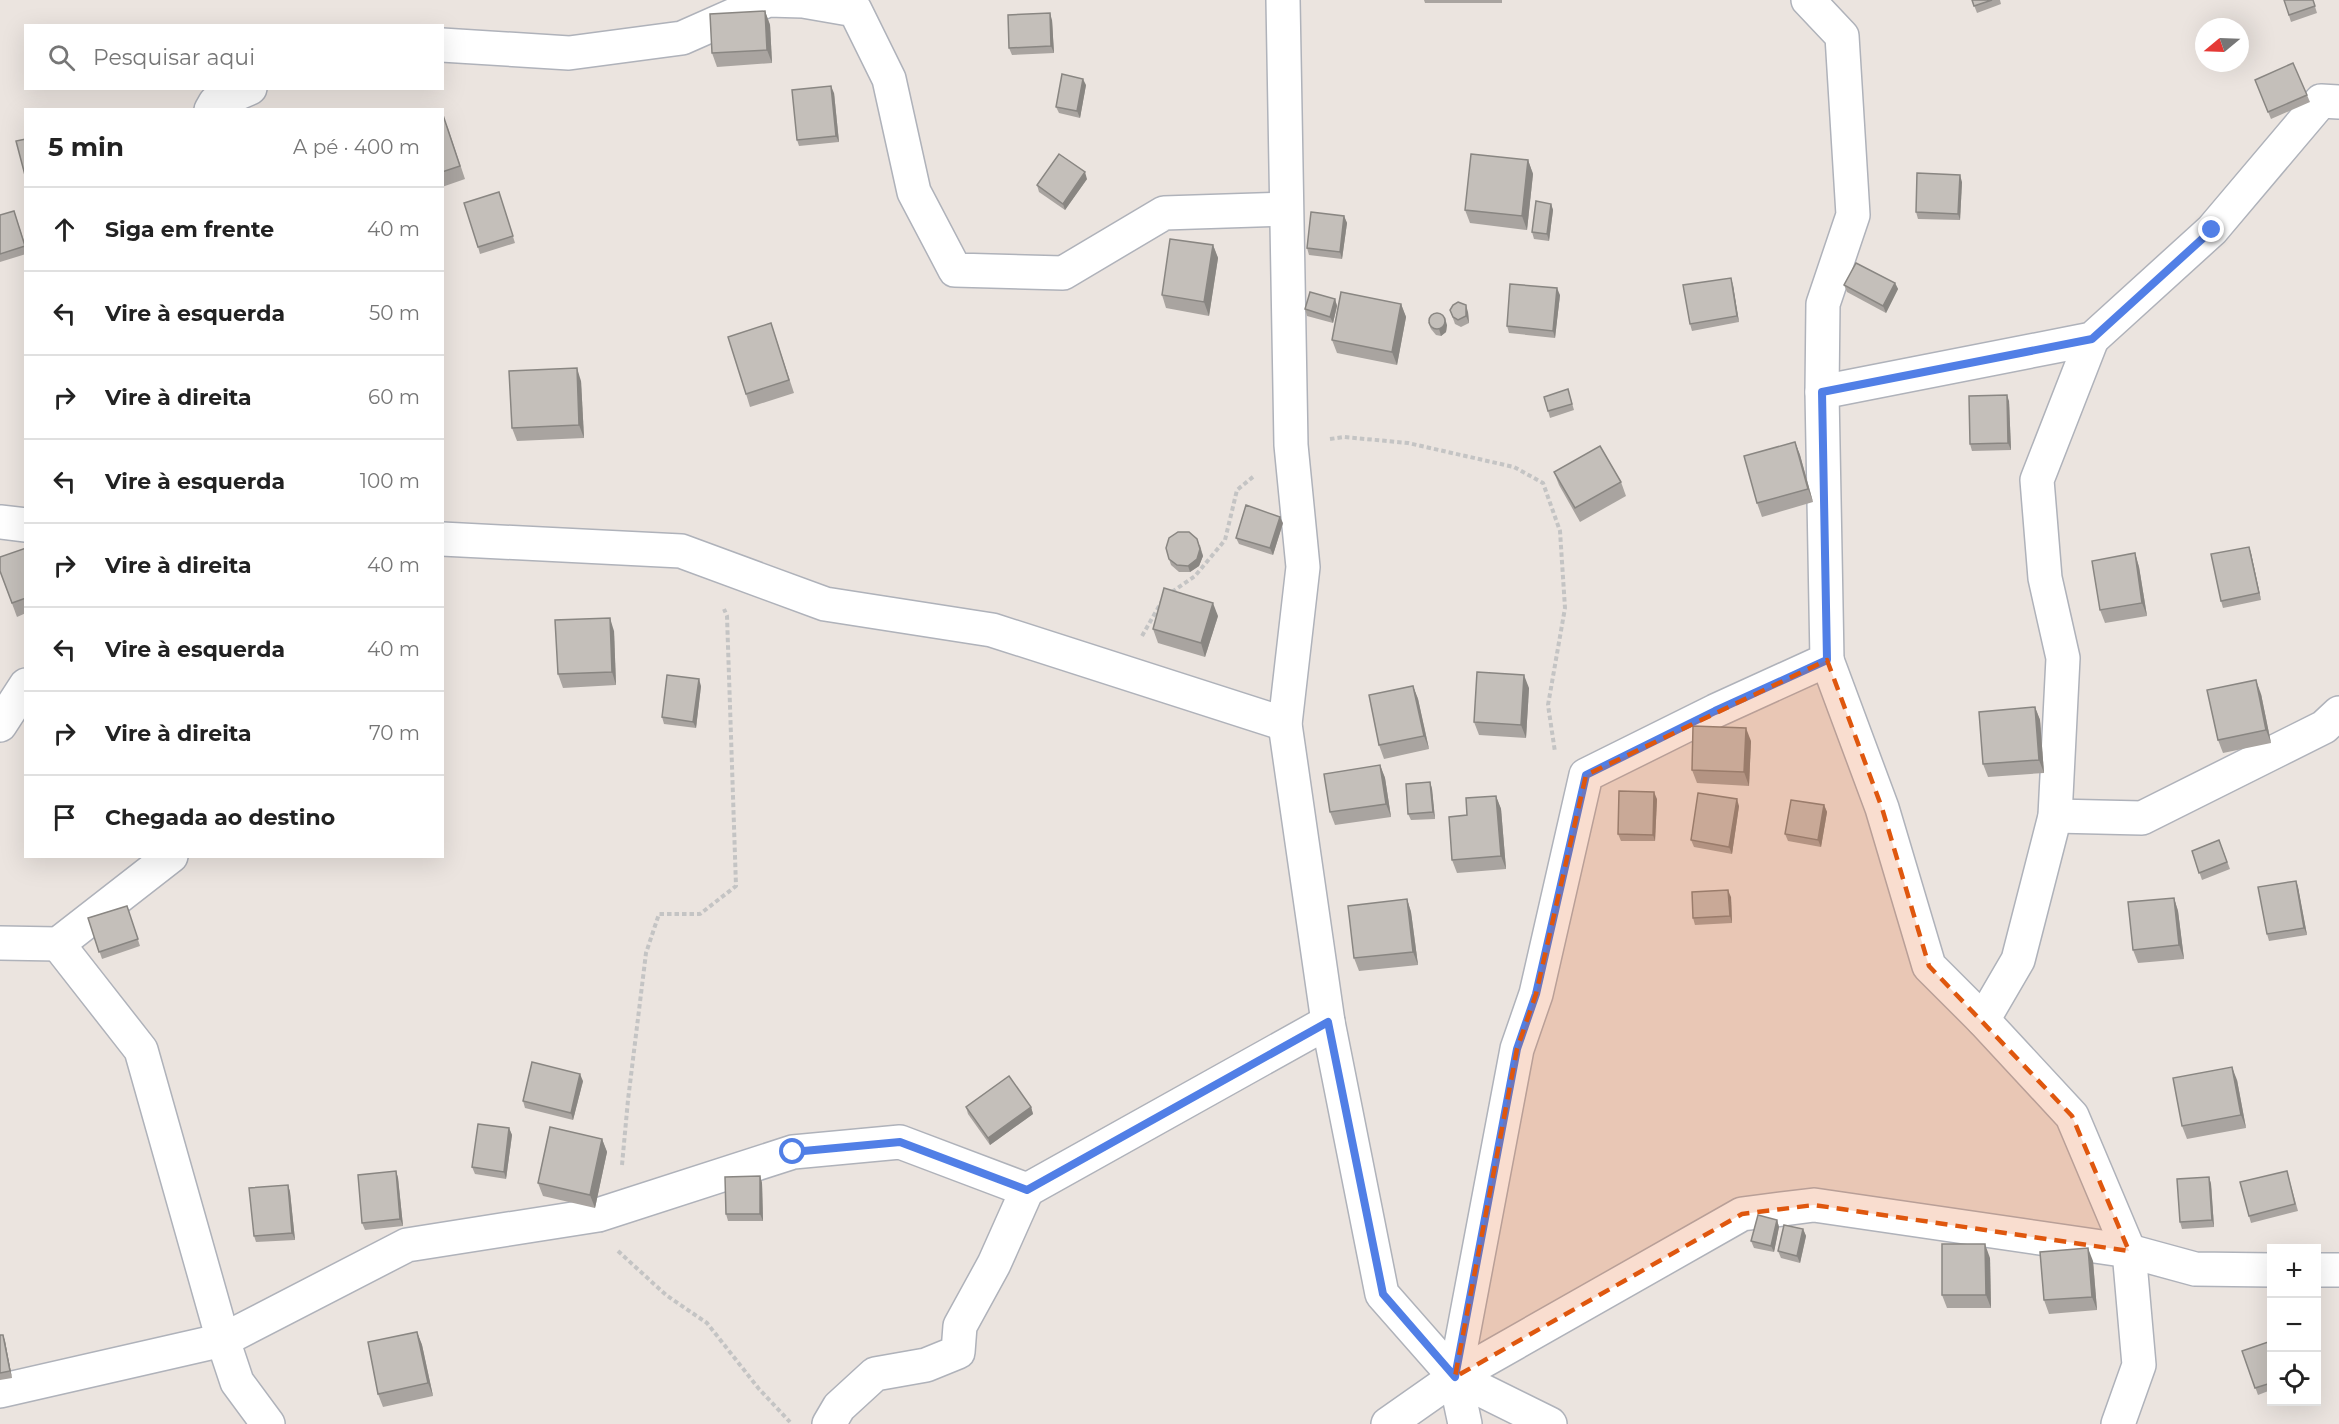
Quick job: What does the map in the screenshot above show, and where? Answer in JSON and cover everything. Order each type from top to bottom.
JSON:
[{"type":"street","points":[[444,45],[569,53],[682,38],[768,0],[803,1],[855,10],[888,79],[914,192],[955,270],[1063,273],[1164,213],[1287,209]]},
{"type":"street","points":[[1283,0],[1291,445],[1303,567],[1285,724],[1328,1022],[1383,1294],[1455,1377],[1550,1424]]},
{"type":"street","points":[[1808,0],[1842,36],[1853,215],[1823,304],[1822,392],[1827,660],[1882,808],[1929,966],[1983,1020],[2072,1116],[2129,1251],[2139,1365],[2118,1424]]},
{"type":"street","points":[[212,108],[215,103],[245,90]]},
{"type":"street","points":[[1983,1020],[2018,960],[2055,816],[2063,658],[2045,578],[2037,480],[2092,339],[2212,230],[2321,100],[2339,102]]},
{"type":"street","points":[[1822,392],[2092,339]]},
{"type":"street","points":[[0,522],[24,525]]},
{"type":"street","points":[[444,539],[681,551],[825,604],[992,630],[1285,724]]},
{"type":"street","points":[[1465,1424],[1455,1377],[1517,1049],[1536,994],[1586,775],[1715,711],[1827,660]]},
{"type":"street","points":[[0,725],[24,688]]},
{"type":"street","points":[[2055,816],[2142,818],[2324,727],[2339,713]]},
{"type":"street","points":[[0,943],[58,944],[168,858]]},
{"type":"street","points":[[58,944],[141,1050],[237,1382],[268,1424]]},
{"type":"street","points":[[829,1424],[839,1407],[875,1374],[926,1365],[958,1352],[960,1326],[994,1264],[1027,1190],[1328,1022]]},
{"type":"street","points":[[0,1390],[223,1340],[407,1245],[598,1215],[793,1152],[900,1142],[1027,1190]]},
{"type":"street","points":[[1388,1424],[1455,1377],[1742,1214],[1814,1205],[2129,1251],[2195,1269],[2267,1269]]},
{"type":"street","points":[[2321,1270],[2339,1270]]},
{"type":"path","points":[[1108,667],[1140,639],[1164,598],[1195,576],[1225,540],[1237,490],[1291,445],[1344,437],[1408,443],[1514,467],[1543,483],[1560,531],[1565,608],[1548,705],[1555,753],[1586,775]]},
{"type":"path","points":[[723,607],[727,616],[736,886],[700,914],[659,914],[646,953],[622,1168],[610,1210],[609,1243],[666,1295],[707,1323],[759,1389],[791,1424]]},
{"type":"highlighted area","points":[[1827,660],[1882,808],[1929,966],[2072,1116],[2129,1251],[1814,1205],[1742,1214],[1455,1377],[1517,1049],[1536,994],[1586,775]]},
{"type":"building","points":[[1972,0],[1992,0],[1974,6]]},
{"type":"building","points":[[2284,0],[2313,0],[2315,6],[2289,15]]},
{"type":"building","points":[[765,11],[767,50],[712,53],[710,14]]},
{"type":"building","points":[[1050,13],[1051,46],[1009,48],[1008,15]]},
{"type":"building","points":[[2293,63],[2307,95],[2268,112],[2255,80]]},
{"type":"building","points":[[1062,74],[1083,79],[1077,111],[1056,107]]},
{"type":"building","points":[[831,86],[836,136],[797,140],[792,90]]},
{"type":"building","points":[[444,118],[460,166],[444,171]]},
{"type":"building","points":[[24,139],[24,171],[16,141]]},
{"type":"building","points":[[1059,154],[1085,172],[1063,204],[1037,185]]},
{"type":"building","points":[[1471,154],[1528,160],[1522,216],[1465,210]]},
{"type":"building","points":[[1917,173],[1960,175],[1958,214],[1916,212]]},
{"type":"building","points":[[499,192],[513,236],[478,247],[464,203]]},
{"type":"building","points":[[1536,201],[1551,204],[1547,234],[1532,232]]},
{"type":"building","points":[[14,211],[24,246],[0,254],[0,215]]},
{"type":"building","points":[[1311,212],[1344,216],[1340,252],[1307,248]]},
{"type":"building","points":[[1170,239],[1213,245],[1204,302],[1162,295]]},
{"type":"building","points":[[1856,263],[1895,283],[1883,306],[1844,285]]},
{"type":"building","points":[[1731,278],[1737,316],[1690,324],[1683,285]]},
{"type":"building","points":[[1510,284],[1557,288],[1553,331],[1507,326]]},
{"type":"building","points":[[1310,292],[1335,299],[1330,317],[1305,309]]},
{"type":"building","points":[[1341,292],[1401,304],[1392,352],[1332,340]]},
{"type":"building","points":[[1458,302],[1466,305],[1466,316],[1458,320],[1453,317],[1450,310]]},
{"type":"building","points":[[1437,313],[1443,315],[1445,321],[1443,327],[1437,329],[1431,327],[1429,321],[1431,315]]},
{"type":"building","points":[[771,323],[789,380],[746,394],[728,337]]},
{"type":"building","points":[[577,368],[579,425],[512,428],[509,371]]},
{"type":"building","points":[[1568,389],[1572,404],[1548,411],[1544,397]]},
{"type":"building","points":[[2007,395],[2008,443],[1970,444],[1969,396]]},
{"type":"building","points":[[1795,442],[1808,489],[1757,503],[1744,456]]},
{"type":"building","points":[[1600,446],[1621,482],[1575,508],[1554,472]]},
{"type":"building","points":[[1246,505],[1280,517],[1270,548],[1236,538]]},
{"type":"building","points":[[1178,532],[1189,532],[1197,539],[1200,549],[1197,559],[1188,566],[1177,565],[1169,559],[1166,548],[1169,538]]},
{"type":"building","points":[[2249,547],[2259,593],[2221,601],[2211,554]]},
{"type":"building","points":[[24,549],[24,599],[12,603],[0,571],[0,557]]},
{"type":"building","points":[[2135,553],[2142,603],[2100,610],[2092,561]]},
{"type":"building","points":[[1164,588],[1213,603],[1201,643],[1153,629]]},
{"type":"building","points":[[610,618],[612,672],[558,674],[555,620]]},
{"type":"building","points":[[1477,672],[1524,675],[1521,725],[1474,722]]},
{"type":"building","points":[[667,675],[699,679],[693,722],[662,717]]},
{"type":"building","points":[[2256,680],[2266,730],[2218,740],[2207,690]]},
{"type":"building","points":[[1413,686],[1424,736],[1379,745],[1369,695]]},
{"type":"building","points":[[2035,707],[2039,760],[1983,764],[1979,712]]},
{"type":"building","points":[[1693,726],[1746,728],[1744,772],[1692,770]]},
{"type":"building","points":[[1380,765],[1386,804],[1330,812],[1324,774]]},
{"type":"building","points":[[1430,782],[1433,812],[1408,814],[1406,784]]},
{"type":"building","points":[[1619,791],[1654,792],[1653,835],[1618,834]]},
{"type":"building","points":[[1698,793],[1737,799],[1729,847],[1691,840]]},
{"type":"building","points":[[1496,796],[1501,856],[1452,860],[1449,817],[1467,815],[1466,798]]},
{"type":"building","points":[[1791,800],[1824,805],[1818,840],[1785,834]]},
{"type":"building","points":[[2219,840],[2227,862],[2199,873],[2192,851]]},
{"type":"building","points":[[2296,881],[2304,928],[2267,934],[2258,887]]},
{"type":"building","points":[[1728,890],[1730,916],[1693,918],[1692,892]]},
{"type":"building","points":[[2174,898],[2179,945],[2133,950],[2128,902]]},
{"type":"building","points":[[1407,899],[1413,952],[1354,958],[1348,906]]},
{"type":"building","points":[[127,906],[138,939],[99,952],[88,918]]},
{"type":"building","points":[[532,1062],[580,1074],[571,1113],[523,1101]]},
{"type":"building","points":[[2232,1067],[2241,1115],[2182,1126],[2173,1078]]},
{"type":"building","points":[[1009,1076],[1031,1107],[988,1138],[966,1107]]},
{"type":"building","points":[[478,1124],[509,1128],[504,1172],[472,1167]]},
{"type":"building","points":[[550,1127],[602,1139],[590,1195],[538,1183]]},
{"type":"building","points":[[396,1171],[400,1219],[362,1223],[358,1175]]},
{"type":"building","points":[[2287,1171],[2295,1204],[2249,1216],[2240,1182]]},
{"type":"building","points":[[760,1176],[760,1214],[726,1214],[725,1177]]},
{"type":"building","points":[[2209,1177],[2212,1220],[2180,1222],[2177,1179]]},
{"type":"building","points":[[288,1185],[292,1233],[254,1236],[249,1188]]},
{"type":"building","points":[[1758,1215],[1777,1220],[1771,1246],[1751,1241]]},
{"type":"building","points":[[1784,1225],[1803,1229],[1797,1256],[1778,1251]]},
{"type":"building","points":[[1942,1244],[1985,1244],[1986,1295],[1942,1295]]},
{"type":"building","points":[[2088,1248],[2092,1297],[2044,1300],[2040,1252]]},
{"type":"building","points":[[417,1332],[428,1383],[378,1394],[368,1342]]},
{"type":"building","points":[[0,1335],[3,1335],[10,1371],[0,1373]]},
{"type":"building","points":[[2267,1342],[2267,1384],[2255,1388],[2242,1351]]},
{"type":"route","points":[[793,1152],[900,1142],[1027,1190],[1328,1022],[1383,1294],[1455,1377],[1517,1049],[1536,994],[1586,775],[1715,711],[1827,660],[1822,392],[2092,339],[2212,230]]}]
